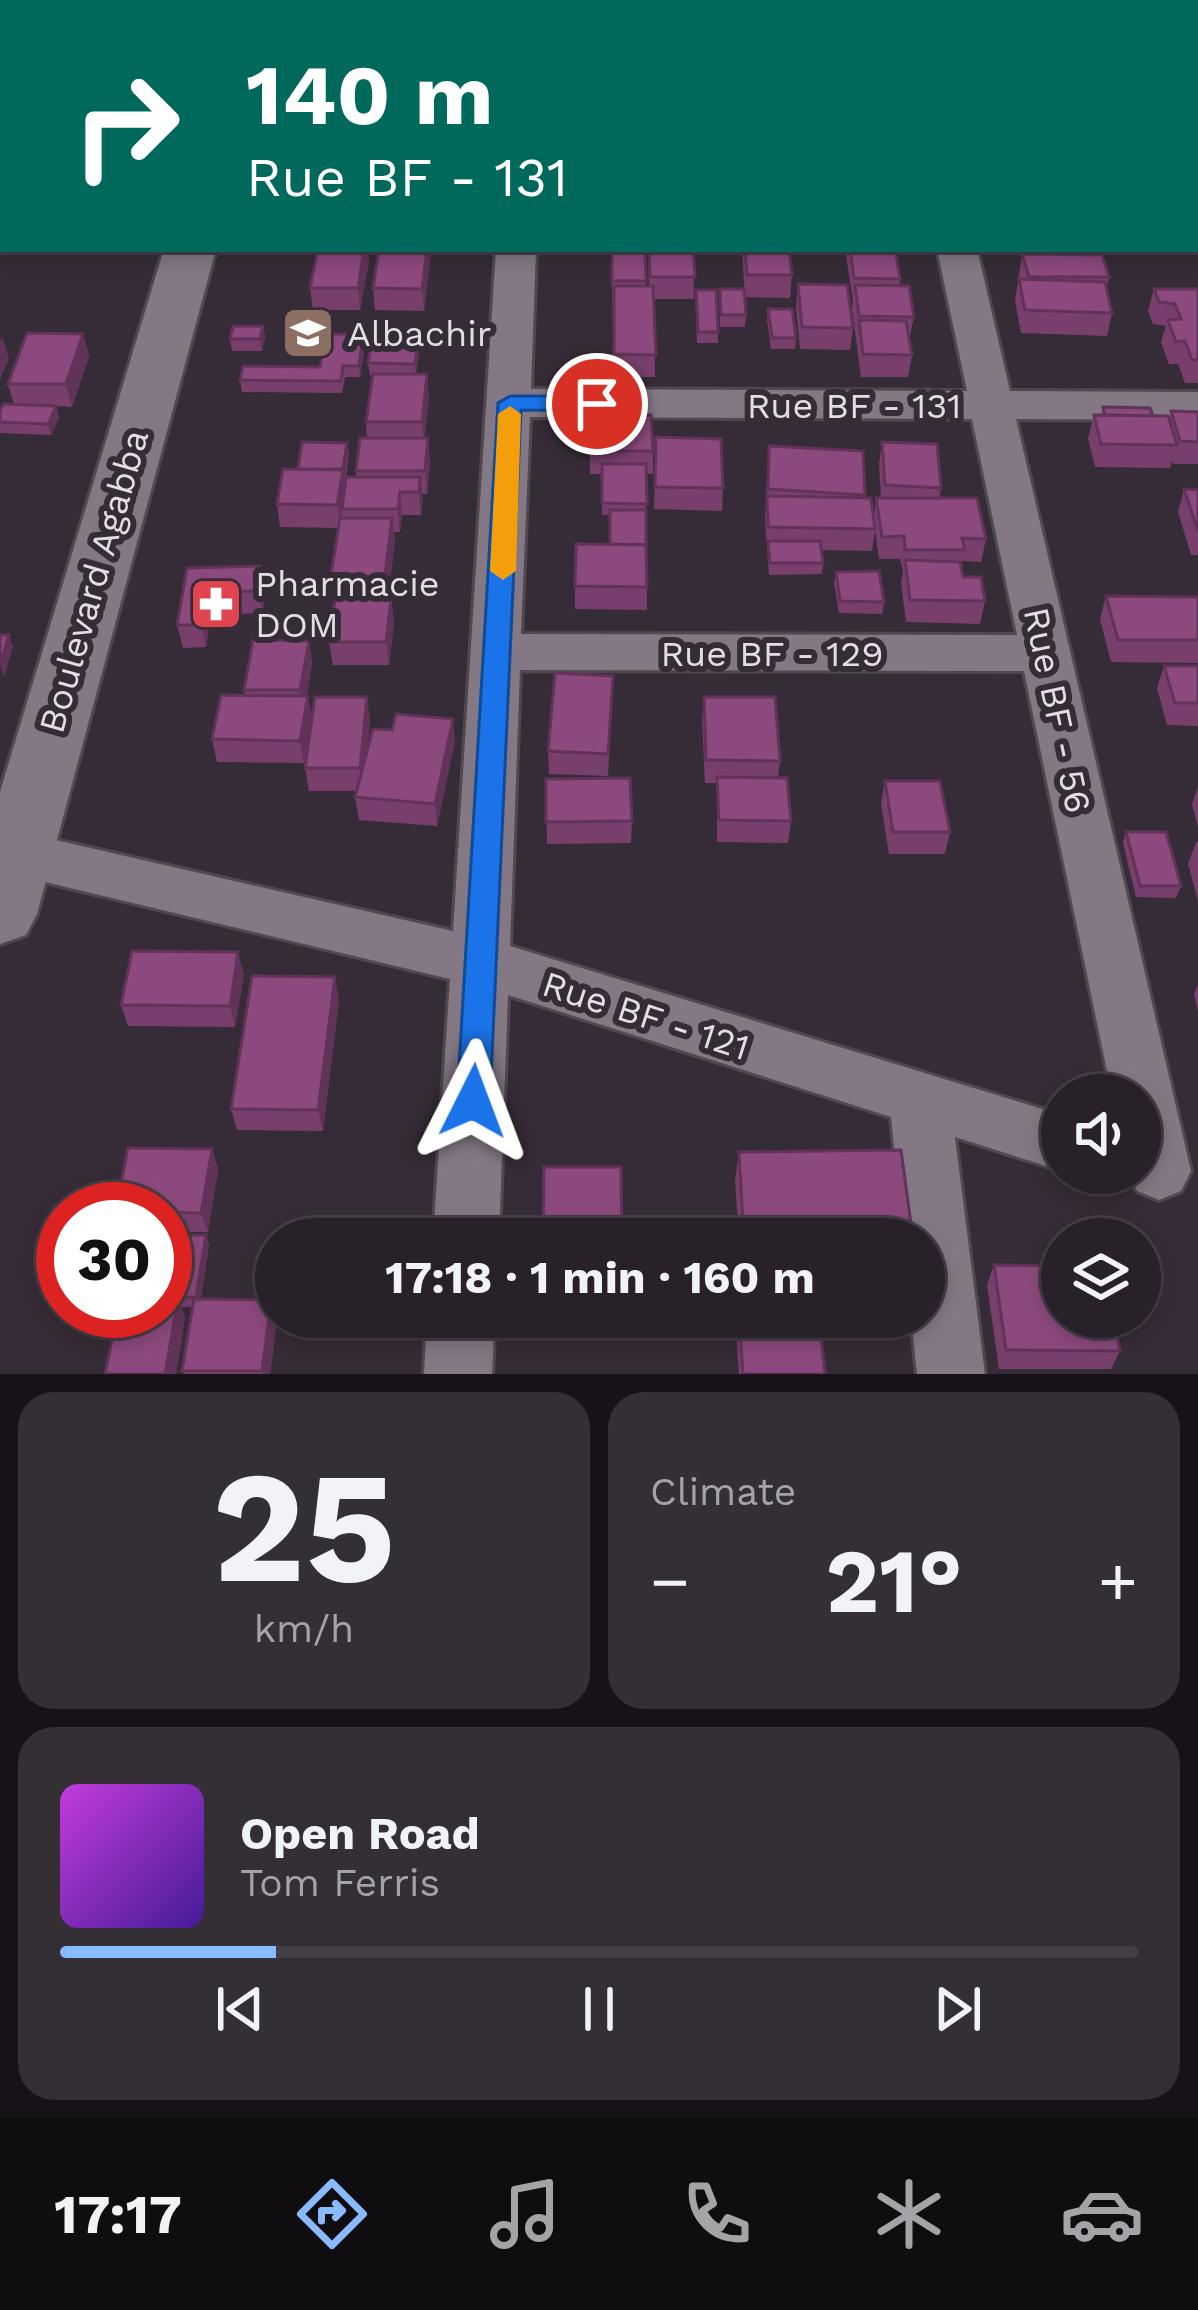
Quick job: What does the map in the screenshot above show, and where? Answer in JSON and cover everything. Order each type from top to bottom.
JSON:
[{"type":"main road","name":"Boulevard Agabba","points":[[0,914],[8,853],[189,252]]},
{"type":"street","points":[[467,1218],[516,252]]},
{"type":"street","name":"Rue BF - 56","points":[[958,252],[1166,1173]]},
{"type":"street","name":"Rue BF - 131","points":[[510,403],[1198,406]]},
{"type":"street","name":"Rue BF - 129","points":[[499,652],[1046,653]]},
{"type":"street","name":"Rue BF - 121","points":[[8,853],[481,962],[1041,1137]]},
{"type":"street","points":[[920,1102],[951,1374]]},
{"type":"street","points":[[458,1374],[460,1338]]},
{"type":"building","points":[[317,252],[364,252],[358,288],[310,288]]},
{"type":"building","points":[[379,252],[427,252],[422,289],[373,288]]},
{"type":"building","points":[[612,252],[645,252],[646,281],[612,281]]},
{"type":"building","points":[[649,252],[693,252],[695,277],[650,277]]},
{"type":"building","points":[[745,252],[789,252],[792,275],[747,275]]},
{"type":"building","points":[[850,252],[896,252],[900,279],[854,278]]},
{"type":"building","points":[[1022,254],[1102,255],[1109,277],[1029,277]]},
{"type":"building","points":[[1019,279],[1105,282],[1112,313],[1025,310]]},
{"type":"building","points":[[798,284],[847,285],[853,328],[802,327]]},
{"type":"building","points":[[855,285],[909,286],[914,317],[859,316]]},
{"type":"building","points":[[614,286],[653,286],[656,355],[614,354]]},
{"type":"building","points":[[720,289],[744,289],[746,315],[721,315]]},
{"type":"building","points":[[1154,289],[1198,289],[1198,360],[1192,360],[1185,341],[1176,342],[1168,320],[1181,319],[1175,304],[1159,302]]},
{"type":"building","points":[[696,290],[716,290],[718,332],[698,332]]},
{"type":"building","points":[[768,309],[792,309],[796,338],[772,338]]},
{"type":"building","points":[[859,320],[906,321],[912,355],[863,354]]},
{"type":"building","points":[[233,326],[263,326],[260,339],[230,339]]},
{"type":"building","points":[[373,331],[419,332],[415,364],[368,363]]},
{"type":"building","points":[[27,333],[83,334],[66,384],[8,384]]},
{"type":"building","points":[[326,334],[363,334],[359,366],[343,366],[341,381],[240,380],[243,366],[320,367]]},
{"type":"building","points":[[373,374],[427,374],[422,422],[366,422]]},
{"type":"building","points":[[3,404],[56,406],[48,424],[0,422]]},
{"type":"building","points":[[1103,407],[1150,408],[1153,416],[1105,415]]},
{"type":"building","points":[[1171,411],[1198,412],[1198,442],[1180,441]]},
{"type":"building","points":[[590,415],[651,415],[653,451],[589,451]]},
{"type":"building","points":[[1094,415],[1168,416],[1177,445],[1101,444]]},
{"type":"building","points":[[656,437],[721,439],[723,488],[655,487]]},
{"type":"building","points":[[360,438],[428,438],[425,471],[356,471]]},
{"type":"building","points":[[302,442],[347,443],[343,469],[298,469]]},
{"type":"building","points":[[882,442],[937,444],[941,488],[885,485]]},
{"type":"building","points":[[769,446],[863,451],[865,495],[768,489]]},
{"type":"building","points":[[602,464],[646,464],[647,504],[602,503]]},
{"type":"building","points":[[283,469],[343,470],[337,505],[277,504]]},
{"type":"building","points":[[346,477],[420,477],[419,492],[400,492],[398,509],[342,509]]},
{"type":"building","points":[[1184,489],[1198,490],[1198,531]]},
{"type":"building","points":[[767,496],[871,498],[875,529],[768,527]]},
{"type":"building","points":[[876,498],[977,498],[986,539],[962,538],[965,550],[905,550],[904,536],[882,537]]},
{"type":"building","points":[[610,510],[646,510],[646,545],[610,544]]},
{"type":"building","points":[[340,518],[392,518],[384,582],[330,581]]},
{"type":"building","points":[[768,541],[820,541],[823,563],[770,563]]},
{"type":"building","points":[[576,544],[646,545],[647,587],[575,586]]},
{"type":"building","points":[[905,560],[960,562],[963,577],[981,577],[985,601],[910,600]]},
{"type":"building","points":[[261,566],[258,591],[206,592],[201,625],[177,625],[187,568]]},
{"type":"building","points":[[879,571],[884,602],[840,601],[836,572]]},
{"type":"building","points":[[1106,596],[1198,597],[1198,640],[1118,640]]},
{"type":"building","points":[[335,599],[391,599],[386,642],[329,642]]},
{"type":"building","points":[[0,635],[9,635],[0,665]]},
{"type":"building","points":[[253,640],[309,641],[300,690],[244,690]]},
{"type":"building","points":[[1164,666],[1198,666],[1198,703],[1175,703]]},
{"type":"building","points":[[555,673],[613,676],[608,754],[548,751]]},
{"type":"building","points":[[221,695],[308,696],[300,741],[212,739]]},
{"type":"building","points":[[315,697],[367,697],[360,768],[305,768]]},
{"type":"building","points":[[704,697],[775,697],[780,761],[706,760]]},
{"type":"building","points":[[396,714],[453,719],[435,804],[355,797],[373,729],[392,730]]},
{"type":"building","points":[[717,777],[787,778],[791,821],[719,820]]},
{"type":"building","points":[[630,778],[632,821],[546,822],[546,779]]},
{"type":"building","points":[[885,781],[940,781],[950,832],[893,832]]},
{"type":"building","points":[[1126,832],[1166,832],[1181,886],[1140,886]]},
{"type":"building","points":[[132,951],[238,952],[230,1006],[121,1005]]},
{"type":"building","points":[[252,976],[335,977],[318,1110],[231,1109]]},
{"type":"building","points":[[128,1148],[212,1149],[201,1213],[192,1213],[192,1182],[121,1182]]},
{"type":"building","points":[[901,1150],[910,1218],[743,1218],[739,1152]]},
{"type":"building","points":[[544,1167],[621,1167],[622,1218],[543,1218]]},
{"type":"building","points":[[192,1235],[206,1235],[196,1297],[192,1297]]},
{"type":"building","points":[[994,1265],[1041,1266],[1041,1338],[1118,1338],[1120,1351],[1006,1350]]},
{"type":"building","points":[[194,1299],[255,1300],[255,1338],[266,1338],[262,1371],[182,1371],[188,1338],[192,1338]]},
{"type":"building","points":[[112,1338],[171,1338],[165,1374],[105,1374]]},
{"type":"building","points":[[740,1338],[821,1338],[825,1374],[743,1374]]},
{"type":"slow traffic","points":[[503,571],[510,414]]},
{"type":"place","name":"Albachir","points":[[308,333]]},
{"type":"place","name":"Pharmacie DOM","points":[[216,604]]},
{"type":"route","points":[[473,1101],[510,403],[597,404]]}]
